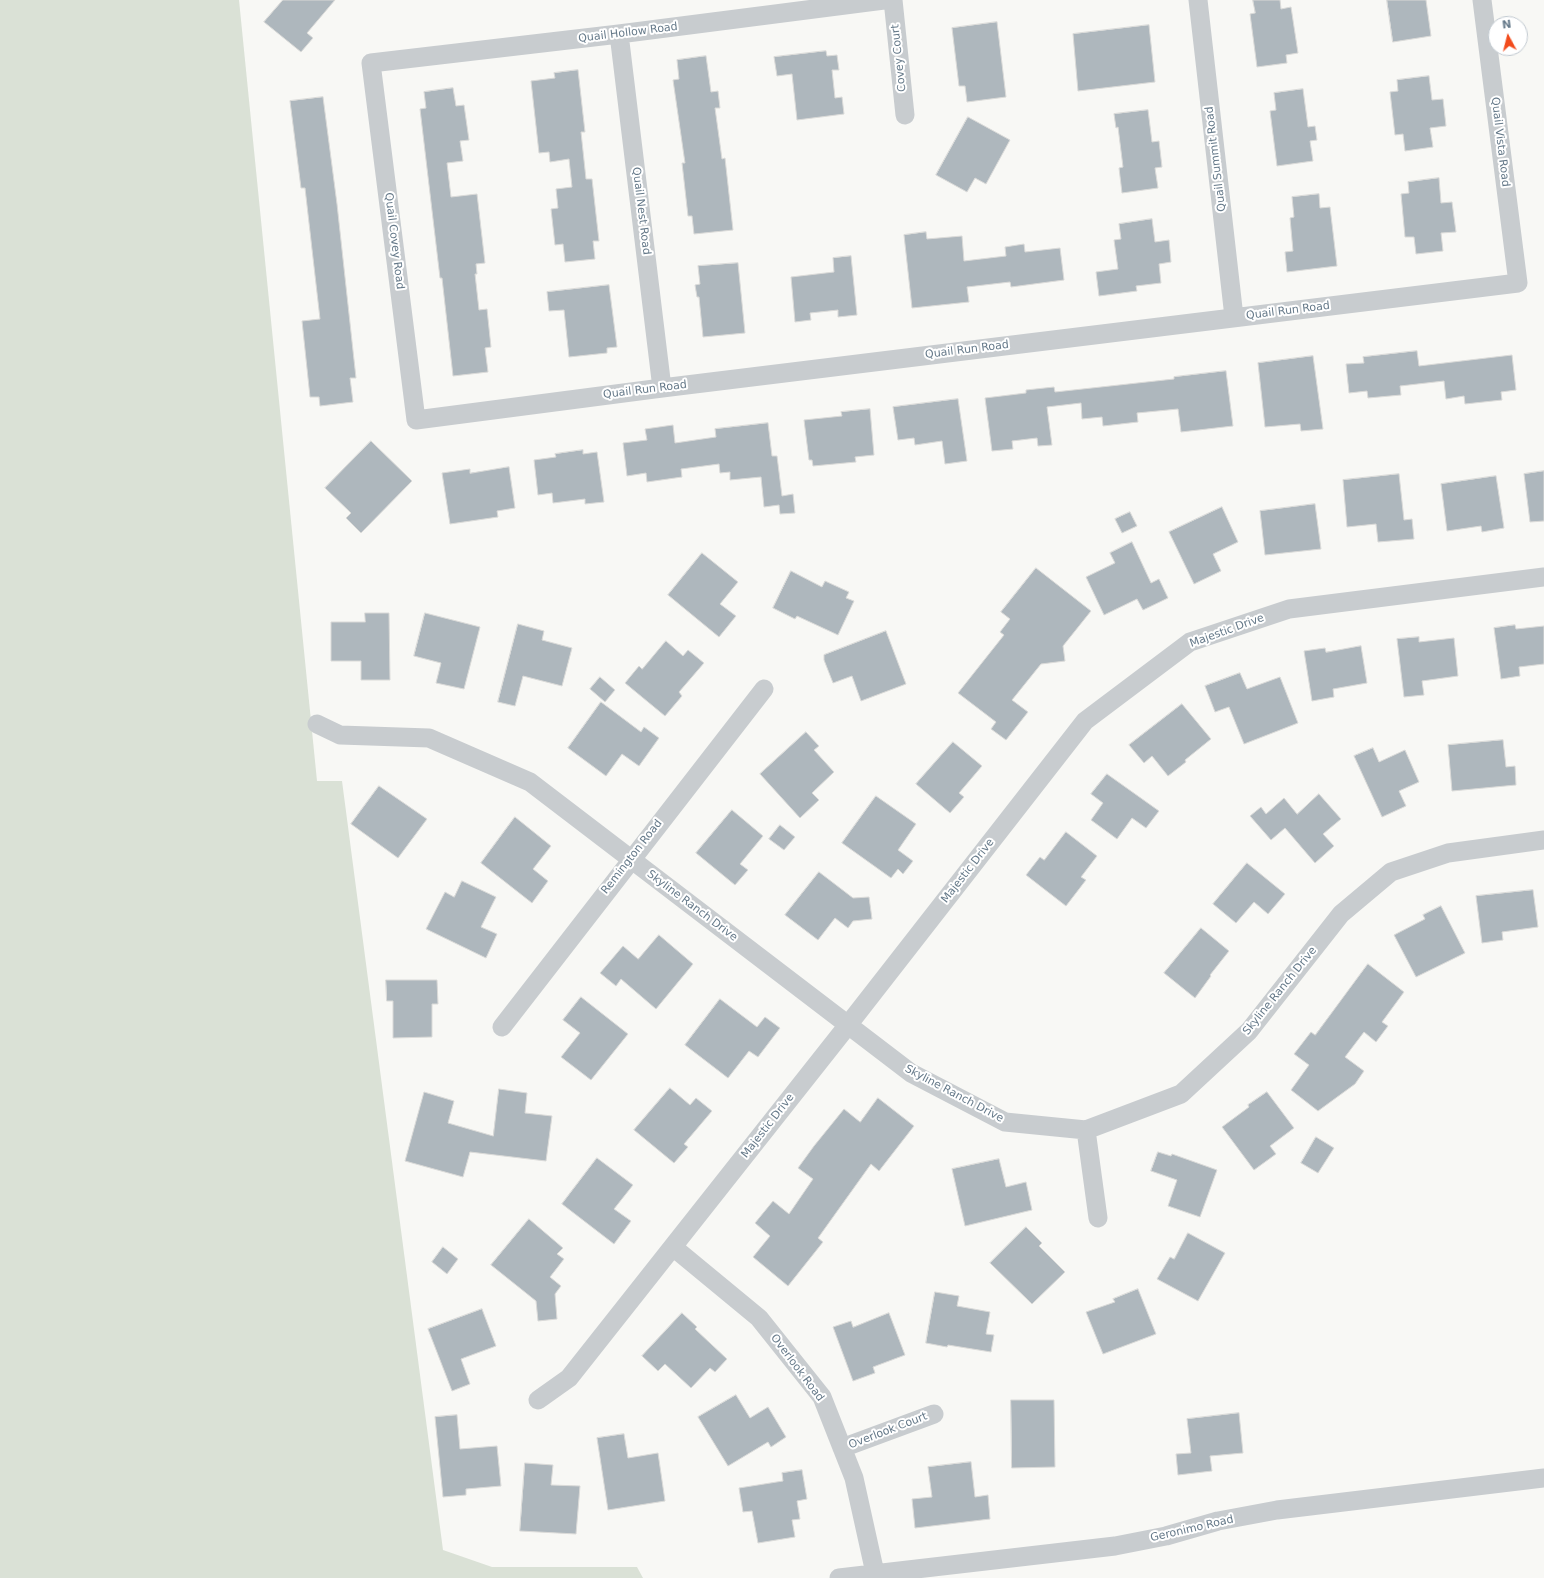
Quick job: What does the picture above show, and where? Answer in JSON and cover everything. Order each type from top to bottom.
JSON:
[{"type":"street","name":"Quail Hollow Road","points":[[371,63],[619,34],[884,0]]},
{"type":"street","name":"Covey Court","points":[[893,0],[905,115]]},
{"type":"street","name":"Quail Summit Road","points":[[1198,0],[1234,317]]},
{"type":"street","name":"Quail Vista Road","points":[[1482,0],[1518,283]]},
{"type":"street","name":"Quail Nest Road","points":[[619,34],[662,388]]},
{"type":"street","name":"Quail Covey Road","points":[[371,63],[416,420]]},
{"type":"street","name":"Quail Run Road","points":[[416,420],[662,388],[1518,283]]},
{"type":"street","name":"Majestic Drive","points":[[538,1400],[569,1378],[848,1025],[1085,721],[1190,642],[1289,609],[1544,577]]},
{"type":"street","name":"Remington Road","points":[[502,1027],[764,689]]},
{"type":"street","name":"Skyline Ranch Drive","points":[[317,724],[340,735],[429,738],[530,782],[911,1073],[1005,1122],[1086,1130],[1181,1094],[1249,1031],[1341,914],[1391,872],[1448,853],[1544,840]]},
{"type":"street","points":[[1086,1130],[1098,1218]]},
{"type":"street","name":"Overlook Road","points":[[672,1247],[759,1318],[822,1397],[854,1478],[875,1573]]},
{"type":"street","name":"Overlook Court","points":[[842,1448],[934,1414]]},
{"type":"street","name":"Geronimo Road","points":[[840,1578],[1115,1546],[1166,1536],[1218,1521],[1277,1510],[1544,1478]]},
{"type":"shaded area","points":[[0,0],[239,0],[317,781],[342,781],[443,1550],[492,1567],[637,1567],[643,1578],[0,1578]]},
{"type":"building","points":[[283,0],[335,0],[307,33],[313,38],[301,52],[264,22]]},
{"type":"building","points":[[1253,0],[1280,0],[1281,9],[1291,7],[1298,53],[1286,55],[1287,63],[1257,67],[1250,14],[1255,13]]},
{"type":"building","points":[[1387,0],[1426,0],[1431,36],[1393,42]]},
{"type":"building","points":[[997,22],[1006,97],[967,102],[965,86],[959,86],[952,28]]},
{"type":"building","points":[[1149,25],[1155,82],[1078,91],[1073,34]]},
{"type":"building","points":[[826,51],[827,56],[837,55],[839,70],[832,70],[835,98],[842,97],[844,114],[797,120],[792,74],[777,76],[774,57]]},
{"type":"building","points":[[706,56],[711,92],[718,91],[720,108],[715,108],[722,159],[725,158],[733,230],[694,234],[692,216],[688,216],[682,163],[685,163],[673,80],[679,79],[677,60]]},
{"type":"building","points":[[578,70],[585,132],[581,132],[586,179],[592,179],[599,241],[593,241],[595,259],[565,262],[563,244],[555,245],[551,209],[558,208],[556,189],[572,187],[569,159],[550,162],[549,152],[539,153],[531,81],[555,78],[554,73]]},
{"type":"building","points":[[1429,76],[1432,100],[1443,99],[1446,126],[1430,128],[1433,147],[1405,151],[1403,134],[1395,135],[1390,92],[1398,91],[1397,80]]},
{"type":"building","points":[[453,88],[456,106],[464,105],[469,140],[460,141],[463,161],[447,163],[451,197],[477,194],[485,263],[476,264],[477,274],[475,274],[479,310],[487,309],[491,347],[485,348],[488,372],[453,376],[420,109],[426,108],[424,92]]},
{"type":"building","points":[[1303,89],[1308,127],[1315,126],[1317,140],[1310,141],[1313,161],[1277,166],[1270,111],[1276,110],[1274,93]]},
{"type":"building","points":[[323,97],[337,204],[356,378],[350,378],[353,402],[320,406],[319,397],[310,397],[302,321],[320,319],[305,188],[301,188],[290,101]]},
{"type":"building","points":[[1148,110],[1152,142],[1159,141],[1162,167],[1155,168],[1158,188],[1122,193],[1119,168],[1123,167],[1118,127],[1116,128],[1114,114]]},
{"type":"building","points":[[968,117],[1010,140],[986,184],[975,178],[967,192],[936,175]]},
{"type":"building","points":[[1439,178],[1441,203],[1452,202],[1456,232],[1441,233],[1443,251],[1416,254],[1414,237],[1405,237],[1401,194],[1409,193],[1408,182]]},
{"type":"building","points":[[1319,194],[1320,208],[1330,207],[1337,266],[1287,272],[1285,252],[1293,251],[1290,218],[1294,217],[1292,197]]},
{"type":"building","points":[[1152,219],[1155,242],[1169,240],[1171,262],[1159,264],[1161,283],[1136,286],[1137,291],[1099,296],[1096,272],[1118,269],[1114,240],[1121,239],[1119,224]]},
{"type":"building","points":[[926,232],[927,239],[962,236],[964,261],[1006,256],[1005,247],[1024,244],[1025,252],[1060,248],[1064,280],[1011,287],[1010,282],[967,287],[969,302],[912,308],[904,235]]},
{"type":"building","points":[[851,256],[857,315],[838,317],[838,310],[810,313],[811,320],[795,322],[791,277],[834,272],[833,258]]},
{"type":"building","points":[[738,263],[745,333],[703,337],[699,297],[697,297],[695,285],[700,284],[698,266]]},
{"type":"building","points":[[609,285],[617,347],[607,348],[607,353],[569,357],[564,310],[549,311],[547,292]]},
{"type":"building","points":[[1417,351],[1419,366],[1512,355],[1516,390],[1501,392],[1502,400],[1465,404],[1464,396],[1446,399],[1444,381],[1400,386],[1401,395],[1368,398],[1367,391],[1349,393],[1346,364],[1364,363],[1363,357]]},
{"type":"building","points":[[1313,356],[1323,429],[1301,431],[1300,424],[1265,427],[1258,363]]},
{"type":"building","points":[[1226,371],[1233,426],[1181,432],[1178,409],[1137,413],[1138,422],[1103,426],[1102,417],[1082,419],[1081,403],[1047,407],[1052,445],[1038,446],[1037,438],[1012,441],[1013,449],[992,451],[985,398],[1026,393],[1026,390],[1054,387],[1055,392],[1174,379],[1174,377]]},
{"type":"building","points":[[958,399],[967,461],[945,464],[942,441],[915,445],[914,438],[898,440],[893,407]]},
{"type":"building","points":[[870,409],[874,455],[855,457],[856,462],[813,466],[812,460],[809,460],[804,420],[842,416],[841,412]]},
{"type":"building","points":[[768,423],[772,456],[777,456],[782,496],[793,494],[795,513],[780,514],[779,505],[764,507],[761,477],[730,480],[730,472],[720,473],[719,464],[681,469],[682,477],[647,482],[646,473],[627,476],[623,443],[647,440],[645,429],[673,425],[675,443],[716,437],[715,429]]},
{"type":"building","points":[[371,441],[412,481],[361,533],[346,518],[351,513],[325,488]]},
{"type":"building","points":[[583,450],[583,454],[597,452],[604,502],[585,504],[585,499],[553,503],[552,493],[538,495],[534,460],[556,457],[555,454]]},
{"type":"building","points":[[509,467],[515,508],[497,511],[498,517],[450,524],[442,473],[470,469],[470,473]]},
{"type":"building","points":[[1544,471],[1544,521],[1530,522],[1524,474]]},
{"type":"building","points":[[1399,474],[1404,520],[1412,519],[1414,539],[1378,542],[1376,524],[1347,527],[1343,480]]},
{"type":"building","points":[[1496,476],[1504,528],[1482,532],[1481,526],[1447,531],[1441,484]]},
{"type":"building","points":[[1315,504],[1321,549],[1265,555],[1260,511]]},
{"type":"building","points":[[1222,507],[1238,542],[1213,554],[1221,571],[1194,584],[1169,532]]},
{"type":"building","points":[[1130,512],[1137,526],[1122,533],[1115,519]]},
{"type":"building","points":[[1132,542],[1151,583],[1159,579],[1168,598],[1143,610],[1137,599],[1104,615],[1086,577],[1115,563],[1110,553]]},
{"type":"building","points":[[702,553],[738,582],[720,604],[736,616],[719,637],[668,595]]},
{"type":"building","points":[[1036,568],[1091,611],[1063,646],[1065,661],[1041,664],[1012,700],[1028,712],[1006,740],[991,729],[996,722],[958,693],[1004,635],[1000,632],[1010,619],[1001,612]]},
{"type":"building","points":[[791,571],[822,587],[825,581],[849,592],[846,598],[854,601],[838,635],[797,616],[795,619],[773,608]]},
{"type":"building","points":[[365,613],[389,613],[390,680],[361,680],[361,661],[331,661],[331,622],[365,622]]},
{"type":"building","points":[[425,613],[480,627],[464,689],[436,683],[441,663],[414,656]]},
{"type":"building","points":[[518,624],[544,631],[542,640],[572,648],[562,686],[523,676],[515,706],[498,702]]},
{"type":"building","points":[[1515,625],[1516,629],[1544,626],[1544,664],[1519,667],[1520,676],[1501,679],[1494,628]]},
{"type":"building","points":[[886,631],[906,684],[861,701],[852,676],[833,683],[824,660],[824,655]]},
{"type":"building","points":[[1419,637],[1419,642],[1454,638],[1458,676],[1422,681],[1424,695],[1404,697],[1397,639]]},
{"type":"building","points":[[666,641],[683,656],[688,650],[704,663],[679,692],[682,696],[665,716],[625,683],[639,666],[642,669]]},
{"type":"building","points":[[1361,646],[1367,683],[1333,689],[1334,697],[1312,701],[1304,651],[1325,648],[1326,652]]},
{"type":"building","points":[[1240,673],[1247,689],[1280,677],[1298,723],[1244,744],[1229,707],[1215,712],[1205,686]]},
{"type":"building","points":[[600,677],[615,690],[605,702],[590,689]]},
{"type":"building","points":[[601,702],[641,732],[644,727],[659,738],[639,766],[622,754],[606,776],[568,748]]},
{"type":"building","points":[[1182,704],[1211,739],[1168,776],[1152,756],[1144,763],[1129,745]]},
{"type":"building","points":[[806,732],[819,746],[814,750],[834,772],[812,793],[819,800],[800,818],[760,774]]},
{"type":"building","points":[[1503,740],[1506,767],[1515,766],[1516,785],[1452,791],[1448,745]]},
{"type":"building","points":[[953,742],[982,766],[959,793],[964,797],[950,813],[916,784]]},
{"type":"building","points":[[1373,748],[1379,762],[1405,750],[1419,782],[1399,791],[1406,806],[1382,817],[1354,756]]},
{"type":"building","points":[[1107,774],[1159,811],[1146,828],[1132,818],[1117,839],[1091,820],[1103,803],[1091,794]]},
{"type":"building","points":[[379,786],[427,819],[398,858],[351,824]]},
{"type":"building","points":[[1319,794],[1341,819],[1323,834],[1334,846],[1315,863],[1285,828],[1271,840],[1250,816],[1261,807],[1266,814],[1284,798],[1297,814]]},
{"type":"building","points":[[876,796],[916,824],[898,850],[913,861],[903,874],[898,869],[891,878],[842,843]]},
{"type":"building","points":[[732,810],[763,836],[740,864],[748,870],[735,885],[696,853]]},
{"type":"building","points":[[515,817],[551,846],[533,869],[548,881],[532,903],[481,863]]},
{"type":"building","points":[[780,825],[795,837],[784,850],[769,839]]},
{"type":"building","points":[[1066,832],[1097,856],[1081,877],[1086,880],[1066,906],[1026,875],[1040,857],[1044,860]]},
{"type":"building","points":[[1247,863],[1285,894],[1268,914],[1254,902],[1236,923],[1213,904]]},
{"type":"building","points":[[819,872],[853,898],[869,897],[872,919],[853,921],[848,928],[835,918],[818,940],[785,915]]},
{"type":"building","points":[[462,881],[496,897],[481,927],[497,934],[486,958],[426,929],[445,892],[454,897]]},
{"type":"building","points":[[1533,890],[1538,927],[1502,932],[1503,940],[1482,943],[1476,896]]},
{"type":"building","points":[[1441,906],[1465,953],[1416,977],[1394,935],[1425,919],[1423,915]]},
{"type":"building","points":[[1201,928],[1229,951],[1210,975],[1211,976],[1195,998],[1164,973]]},
{"type":"building","points":[[659,935],[693,964],[656,1009],[621,979],[616,986],[600,973],[623,946],[638,959]]},
{"type":"building","points":[[1368,964],[1404,992],[1382,1022],[1388,1026],[1376,1042],[1364,1032],[1345,1057],[1364,1071],[1355,1084],[1318,1111],[1291,1090],[1309,1065],[1294,1054],[1311,1032],[1315,1035]]},
{"type":"building","points":[[386,980],[437,980],[438,1004],[432,1004],[432,1037],[393,1038],[393,1001],[387,1001]]},
{"type":"building","points":[[581,997],[628,1034],[591,1080],[561,1057],[580,1033],[563,1020]]},
{"type":"building","points":[[720,999],[757,1027],[765,1017],[780,1028],[758,1057],[749,1051],[728,1078],[685,1045]]},
{"type":"building","points":[[670,1088],[690,1105],[696,1098],[712,1111],[684,1144],[688,1147],[674,1163],[634,1130]]},
{"type":"building","points":[[499,1089],[527,1093],[525,1113],[552,1116],[546,1161],[470,1152],[463,1177],[405,1161],[424,1092],[454,1101],[448,1123],[493,1136]]},
{"type":"building","points":[[1267,1092],[1294,1128],[1270,1146],[1276,1154],[1254,1170],[1222,1127],[1249,1107],[1248,1105]]},
{"type":"building","points":[[878,1098],[914,1126],[879,1171],[871,1164],[818,1238],[823,1242],[788,1286],[753,1257],[770,1236],[755,1223],[773,1201],[789,1214],[813,1179],[798,1168],[814,1146],[844,1109],[860,1122]]},
{"type":"building","points":[[1316,1137],[1334,1148],[1318,1173],[1301,1163]]},
{"type":"building","points":[[1158,1152],[1171,1156],[1172,1154],[1217,1170],[1200,1217],[1168,1206],[1177,1180],[1151,1171]]},
{"type":"building","points":[[597,1158],[633,1185],[614,1209],[631,1221],[614,1244],[562,1204]]},
{"type":"building","points":[[999,1159],[1006,1187],[1026,1182],[1032,1210],[965,1226],[952,1169]]},
{"type":"building","points":[[529,1219],[563,1248],[557,1254],[564,1259],[550,1277],[561,1286],[555,1294],[557,1319],[538,1321],[536,1301],[491,1265]]},
{"type":"building","points":[[1026,1227],[1042,1243],[1039,1246],[1065,1272],[1032,1304],[990,1263]]},
{"type":"building","points":[[1188,1233],[1225,1253],[1198,1301],[1157,1279],[1170,1257],[1174,1259]]},
{"type":"building","points":[[443,1247],[458,1259],[447,1274],[432,1262]]},
{"type":"building","points":[[1138,1289],[1156,1334],[1103,1354],[1086,1312],[1115,1302],[1113,1299]]},
{"type":"building","points":[[935,1292],[959,1296],[957,1306],[990,1312],[986,1334],[994,1335],[991,1352],[926,1343]]},
{"type":"building","points":[[482,1309],[496,1346],[461,1359],[470,1384],[452,1391],[428,1329]]},
{"type":"building","points":[[682,1313],[697,1327],[695,1329],[727,1359],[715,1372],[710,1368],[691,1388],[665,1364],[658,1371],[642,1356]]},
{"type":"building","points":[[889,1313],[905,1355],[873,1367],[875,1373],[853,1381],[833,1327],[851,1321],[853,1327]]},
{"type":"building","points":[[736,1395],[750,1418],[768,1407],[786,1437],[771,1447],[768,1442],[728,1466],[698,1417]]},
{"type":"building","points":[[1011,1400],[1054,1400],[1055,1467],[1012,1468]]},
{"type":"building","points":[[1239,1413],[1243,1453],[1210,1456],[1212,1471],[1178,1475],[1176,1454],[1191,1453],[1187,1419]]},
{"type":"building","points":[[457,1415],[460,1449],[497,1446],[501,1486],[466,1489],[466,1495],[443,1497],[435,1417]]},
{"type":"building","points":[[624,1434],[628,1458],[658,1453],[665,1501],[608,1510],[597,1438]]},
{"type":"building","points":[[971,1462],[975,1497],[988,1495],[990,1519],[915,1528],[912,1499],[932,1497],[928,1467]]},
{"type":"building","points":[[525,1463],[553,1465],[551,1485],[580,1486],[576,1534],[520,1531]]},
{"type":"building","points":[[802,1470],[807,1499],[797,1501],[800,1519],[792,1520],[795,1537],[758,1543],[752,1511],[743,1512],[739,1488],[783,1481],[782,1473]]}]
